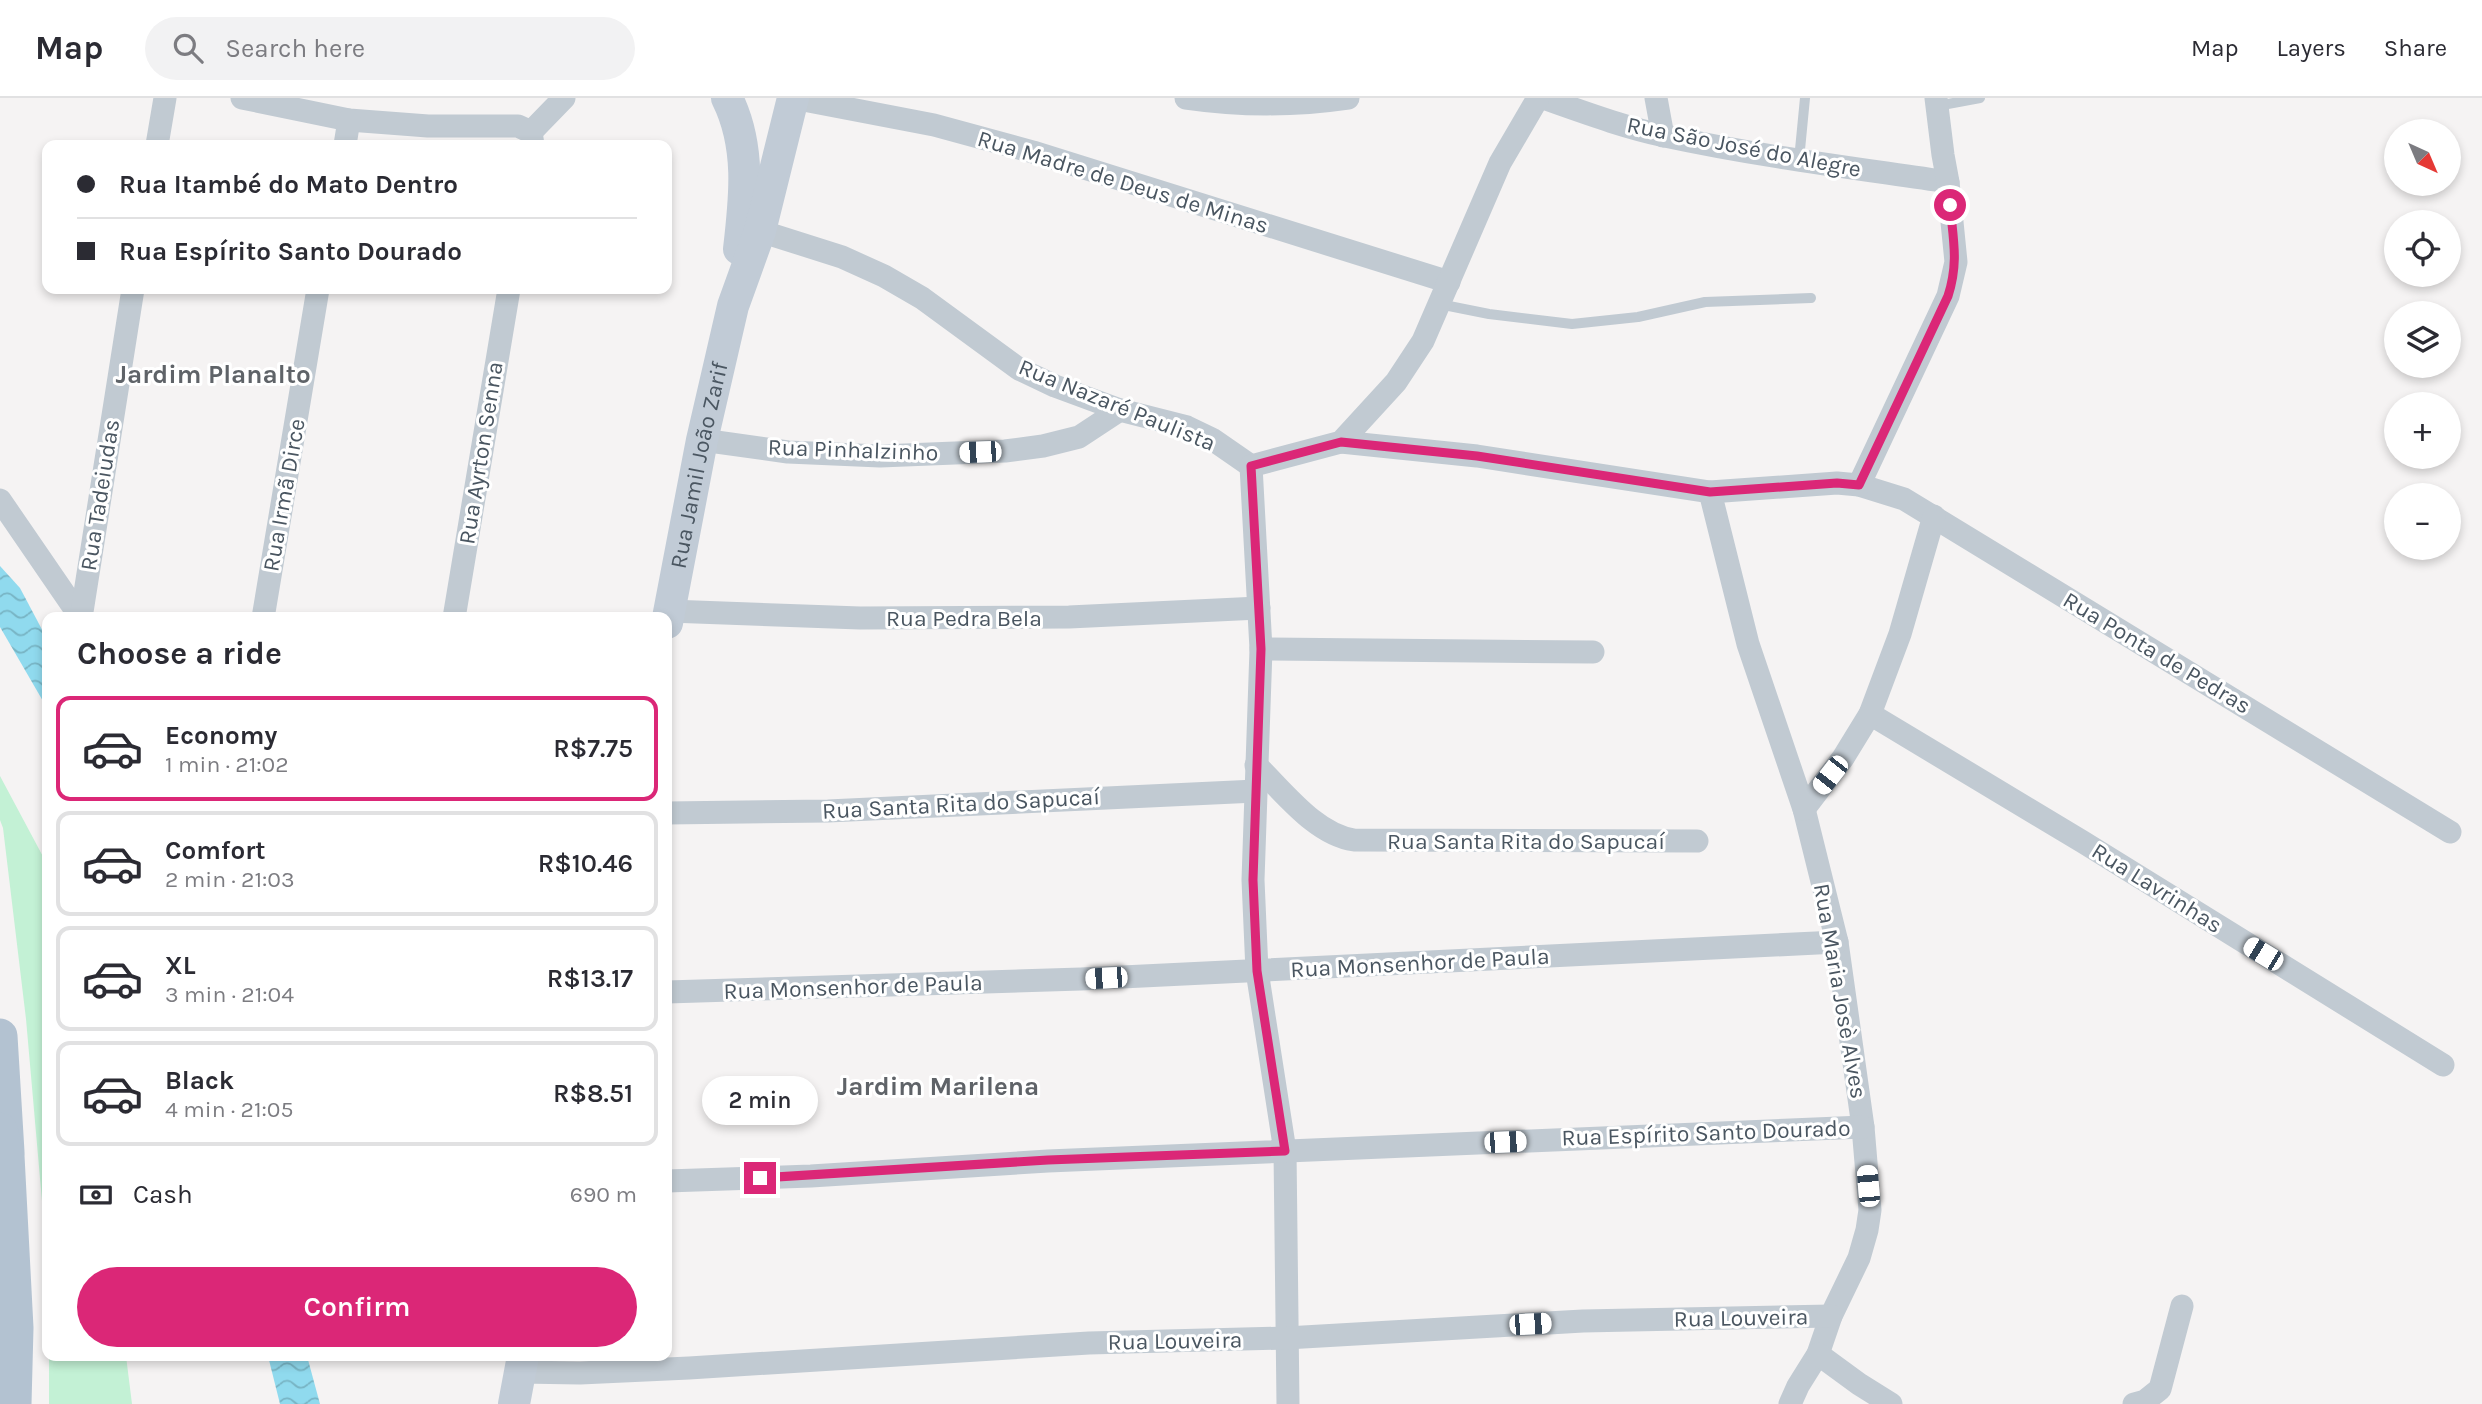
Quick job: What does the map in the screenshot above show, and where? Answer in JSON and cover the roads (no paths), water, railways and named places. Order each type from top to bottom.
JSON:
[{"type":"main road","name":"Rua Jamil João Zarif","points":[[727,98],[741,137],[746,173],[733,306]]},
{"type":"main road","name":"Rua Jamil João Zarif","points":[[669,612],[702,440],[733,306],[760,231],[793,98]]},
{"type":"main road","points":[[0,1036],[16,1328],[14,1404]]},
{"type":"main road","points":[[514,1404],[521,1364]]},
{"type":"street","points":[[158,140],[164,98]]},
{"type":"street","points":[[242,98],[349,120],[528,134],[564,98]]},
{"type":"street","name":"Rua Madre de Deus de Minas","points":[[793,98],[934,125],[1033,152],[1449,282]]},
{"type":"street","points":[[1186,98],[1228,104],[1271,105],[1348,98]]},
{"type":"street","points":[[1288,1404],[1285,1151],[1257,971],[1253,880],[1261,649],[1251,466],[1341,442],[1396,382],[1423,341],[1500,163],[1540,98]]},
{"type":"street","name":"Rua São José do Alegre","points":[[1540,98],[1663,136],[1948,182]]},
{"type":"street","points":[[1656,98],[1663,136]]},
{"type":"street","points":[[1859,485],[1948,296],[1953,279],[1956,262],[1937,102]]},
{"type":"street","points":[[346,140],[349,120]]},
{"type":"street","name":"Rua Nazaré Paulista","points":[[760,231],[842,257],[884,276],[922,298],[1019,369],[1055,386],[1120,410],[1166,420],[1187,428],[1212,439],[1251,466]]},
{"type":"street","name":"Rua Tadeiudas","points":[[82,612],[132,294]]},
{"type":"street","name":"Rua Irmã Dirce","points":[[264,612],[317,294]]},
{"type":"street","name":"Rua Ayrton Senna","points":[[455,612],[508,294]]},
{"type":"street","name":"Rua Pinhalzinho","points":[[702,440],[788,452],[880,456],[1005,451],[1065,442],[1079,437],[1120,410]]},
{"type":"street","name":"Rua Ponta de Pedras","points":[[1341,442],[1477,456],[1710,492],[1837,483],[1859,485],[1904,499],[2450,832]]},
{"type":"street","name":"Rua Maria Josè Alves","points":[[1710,492],[1748,644],[1804,808],[1837,942],[1863,1126],[1870,1210],[1867,1230],[1859,1258],[1831,1316],[1818,1354],[1790,1404]]},
{"type":"street","points":[[0,500],[77,612]]},
{"type":"street","points":[[1804,808],[1843,758],[1870,714],[1900,634],[1934,516]]},
{"type":"street","name":"Rua Pedra Bela","points":[[672,617],[1069,617],[1259,608]]},
{"type":"street","points":[[1261,649],[1593,652]]},
{"type":"street","name":"Rua Lavrinhas","points":[[1870,714],[2443,1065]]},
{"type":"street","name":"Rua Santa Rita do Sapucaí","points":[[1256,765],[1317,824],[1339,838],[1697,841]]},
{"type":"street","name":"Rua Santa Rita do Sapucaí","points":[[672,813],[828,811],[1256,791]]},
{"type":"street","name":"Rua Monsenhor de Paula","points":[[672,992],[1081,979],[1837,942]]},
{"type":"street","name":"Rua Espírito Santo Dourado","points":[[672,1181],[811,1176],[1048,1160],[1863,1126]]},
{"type":"street","points":[[2134,1404],[2145,1401],[2160,1389],[2182,1306]]},
{"type":"street","name":"Rua Louveira","points":[[521,1364],[580,1373],[1089,1343],[1286,1338],[1583,1321],[1831,1316]]},
{"type":"street","points":[[1818,1354],[1891,1404]]},
{"type":"lane","points":[[1799,160],[1805,98]]},
{"type":"lane","points":[[1937,102],[1980,98]]},
{"type":"lane","points":[[1439,304],[1489,314],[1572,324],[1637,317],[1705,302],[1811,298]]},
{"type":"water","points":[[0,566],[20,588],[42,630],[42,699],[0,627]]},
{"type":"water","points":[[269,1361],[308,1361],[320,1404],[280,1404]]},
{"type":"district","name":"Jardim Planalto","points":[[213,374]]},
{"type":"district","name":"Jardim Marilena","points":[[938,1086]]}]
